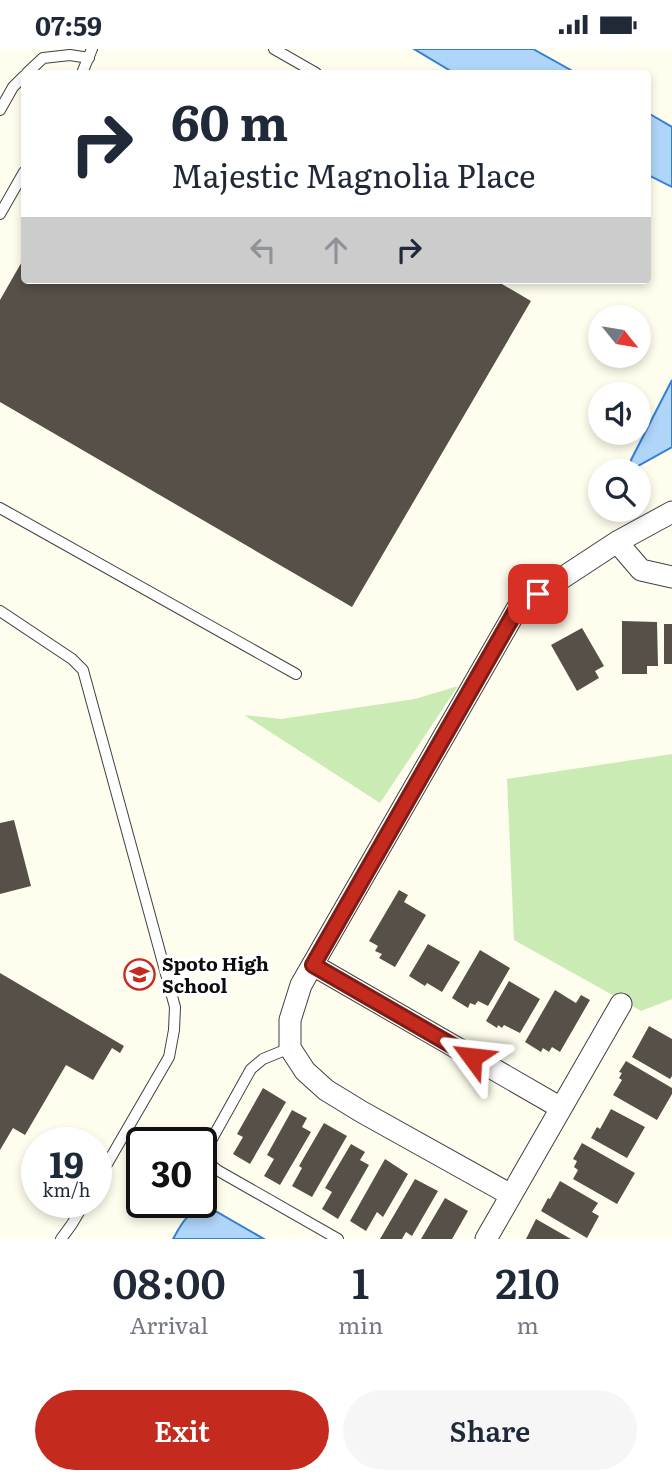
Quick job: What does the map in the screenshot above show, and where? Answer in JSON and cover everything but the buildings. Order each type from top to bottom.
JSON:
[{"type":"street","points":[[511,1195],[327,1090],[305,1072],[290,1048],[290,1020],[301,985],[518,607],[617,542],[672,512]]},
{"type":"street","points":[[617,542],[641,570],[672,576]]},
{"type":"street","points":[[313,965],[561,1108]]},
{"type":"street","points":[[486,1239],[621,1004]]},
{"type":"lane","points":[[274,49],[311,70]]},
{"type":"lane","points":[[31,70],[43,58],[90,53],[83,70]]},
{"type":"lane","points":[[0,110],[13,87],[21,80]]},
{"type":"lane","points":[[0,214],[21,177]]},
{"type":"lane","points":[[0,508],[296,674]]},
{"type":"lane","points":[[0,611],[72,659],[83,670],[175,1007],[169,1057],[112,1155]]},
{"type":"lane","points":[[290,1048],[263,1059],[251,1069],[208,1146],[209,1163],[338,1239]]},
{"type":"lane","points":[[61,1239],[76,1218]]},
{"type":"green space","points":[[458,686],[380,803],[244,715],[281,719],[415,699]]},
{"type":"green space","points":[[672,754],[672,999],[641,1011],[514,940],[507,779]]},
{"type":"water","points":[[414,49],[533,49],[571,70],[449,70]]},
{"type":"water","points":[[651,115],[672,127],[672,187],[651,176]]},
{"type":"water","points":[[672,380],[672,447],[650,459],[632,459],[639,445],[651,445],[651,421]]},
{"type":"water","points":[[217,1212],[264,1239],[173,1239],[187,1218],[217,1218]]},
{"type":"place","name":"Spoto High School","points":[[139,975]]},
{"type":"route","points":[[472,1057],[313,965],[518,607],[538,594]]}]
